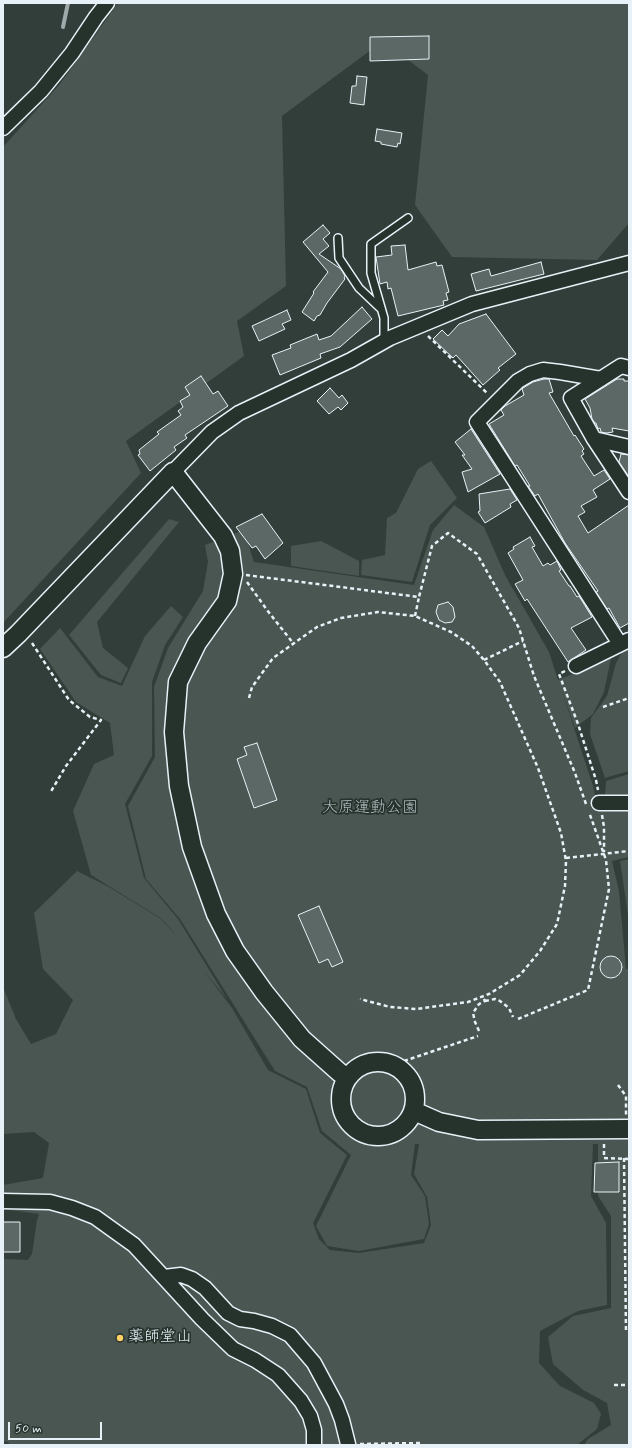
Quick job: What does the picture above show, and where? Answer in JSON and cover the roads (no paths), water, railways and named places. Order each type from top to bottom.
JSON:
[{"type":"street","points":[[3,128],[41,91],[72,53],[107,3]]},
{"type":"street","points":[[3,648],[18,637],[212,432],[239,413],[351,360],[384,341],[472,304],[629,263]]},
{"type":"street","points":[[629,368],[621,366],[571,398],[594,439],[629,492]]},
{"type":"street","points":[[576,666],[624,642],[477,422],[518,381],[530,374],[544,370],[601,378]]},
{"type":"street","points":[[594,439],[629,447]]},
{"type":"street","points":[[173,472],[223,536],[230,551],[233,574],[227,601],[197,643],[178,682],[174,732],[179,786],[192,847],[216,914],[235,951],[264,992],[302,1039],[347,1078]]},
{"type":"street","points":[[599,803],[629,803]]},
{"type":"street","points":[[372,1062],[384,1062],[397,1066],[407,1074],[414,1086],[416,1098],[414,1111],[407,1122],[397,1131],[385,1135],[372,1135],[360,1131],[350,1123],[343,1112],[341,1099],[343,1086],[347,1078],[359,1066],[372,1062]]},
{"type":"street","points":[[414,1111],[439,1122],[478,1130],[628,1124]]},
{"type":"street","points":[[3,1200],[50,1202],[72,1208],[95,1217],[134,1245],[212,1330],[233,1349],[278,1375],[296,1396],[310,1416],[314,1430],[314,1445]]},
{"type":"street","points":[[164,1277],[181,1275],[192,1279],[205,1288],[228,1313],[240,1319],[272,1326],[290,1335],[306,1352],[318,1370],[342,1420],[348,1444]]},
{"type":"lane","points":[[384,341],[384,318],[371,273],[371,244],[408,218]]},
{"type":"lane","points":[[338,238],[339,258],[359,288],[381,310]]},
{"type":"waterway","points":[[63,27],[68,3]]},
{"type":"place","name":"薬師堂山","points":[[120,1338]]},
{"type":"park label","name":"大原運動公園","points":[[370,809]]}]
